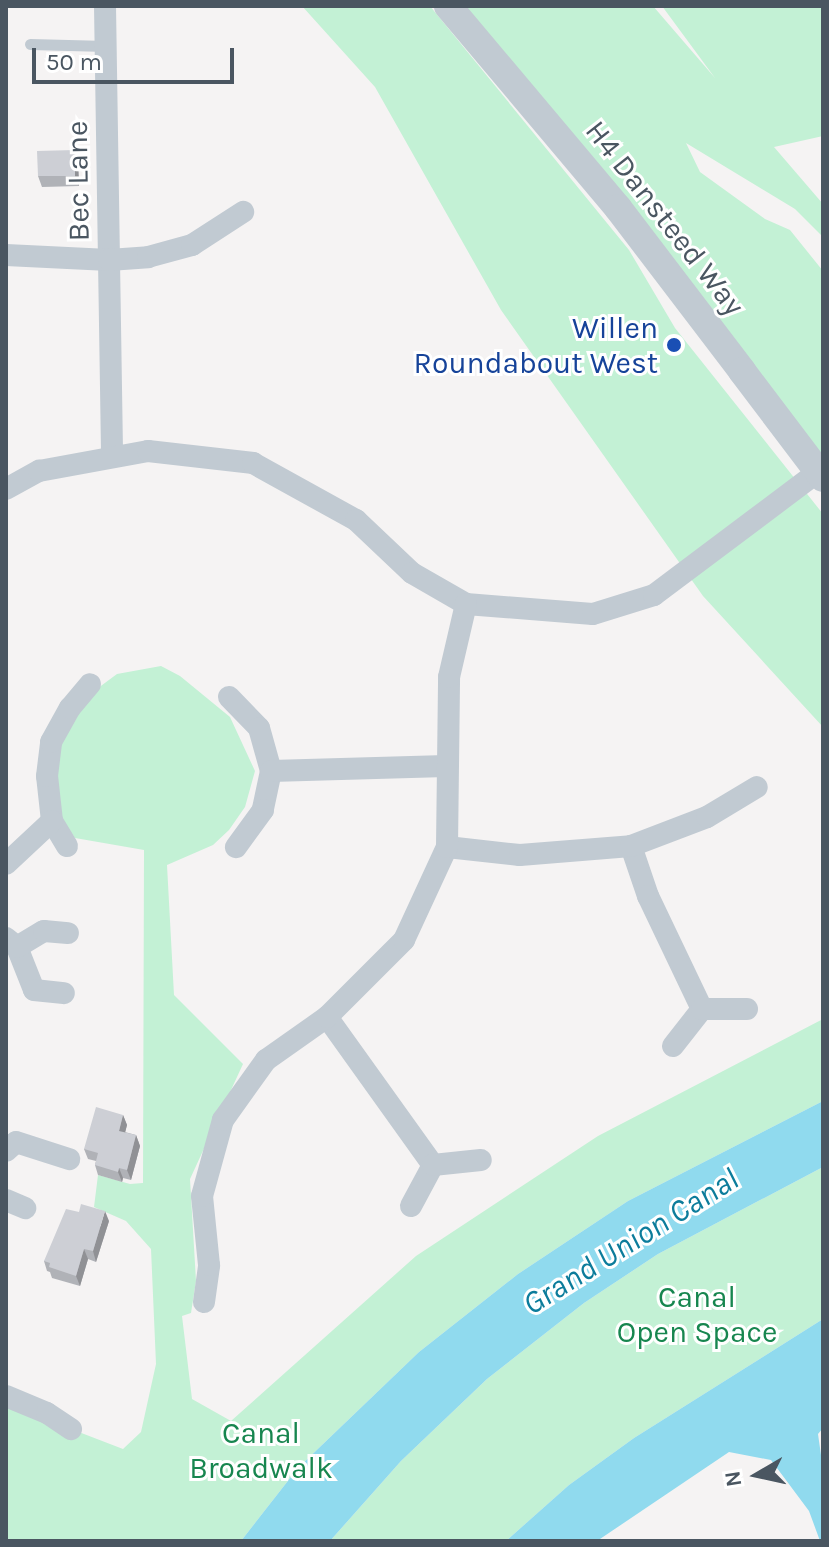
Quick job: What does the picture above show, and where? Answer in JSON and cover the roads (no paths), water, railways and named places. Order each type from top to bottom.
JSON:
[{"type":"street","name":"Bec Lane","points":[[105,6],[112,456]]},
{"type":"street","name":"H4 Dansteed Way","points":[[448,6],[618,208],[823,478]]},
{"type":"street","name":"Bec Lane","points":[[109,260],[148,257],[192,245],[243,212]]},
{"type":"street","points":[[6,255],[109,260]]},
{"type":"street","points":[[6,489],[39,471],[148,451],[253,463],[356,520],[412,573],[466,604],[593,614],[654,595],[823,468]]},
{"type":"street","points":[[204,1302],[209,1265],[202,1196],[223,1120],[266,1060],[327,1017],[404,940],[447,847],[449,677],[466,604]]},
{"type":"street","points":[[67,846],[52,821],[47,776],[51,742],[70,708],[90,684]]},
{"type":"street","points":[[229,697],[259,728],[271,771],[263,810],[236,847]]},
{"type":"street","points":[[271,771],[446,766]]},
{"type":"street","points":[[447,847],[520,855],[631,846],[707,817],[757,787]]},
{"type":"street","points":[[6,864],[52,821]]},
{"type":"street","points":[[631,846],[648,896],[702,1009]]},
{"type":"street","points":[[64,993],[34,990],[12,943],[44,931],[68,933]]},
{"type":"street","points":[[702,1009],[747,1009]]},
{"type":"street","points":[[673,1046],[702,1009]]},
{"type":"street","points":[[327,1017],[433,1165]]},
{"type":"street","points":[[6,1151],[16,1142],[69,1159]]},
{"type":"street","points":[[433,1165],[481,1160]]},
{"type":"street","points":[[411,1206],[433,1165]]},
{"type":"street","points":[[6,1396],[47,1413],[71,1429]]},
{"type":"lane","points":[[30,44],[106,46]]},
{"type":"water","name":"Grand Union Canal","points":[[823,1101],[823,1167],[658,1254],[584,1303],[487,1379],[401,1461],[330,1541],[241,1541],[298,1468],[419,1352],[518,1274],[628,1201]]},
{"type":"water","points":[[823,1319],[823,1428],[818,1434],[823,1469],[823,1541],[820,1541],[809,1511],[771,1460],[729,1452],[597,1541],[506,1541],[569,1485],[634,1438]]},
{"type":"place","name":"Willen Roundabout West","points":[[674,345]]},
{"type":"park label","name":"Canal Open Space","points":[[697,1314]]},
{"type":"park label","name":"Canal Broadwalk","points":[[261,1450]]}]
